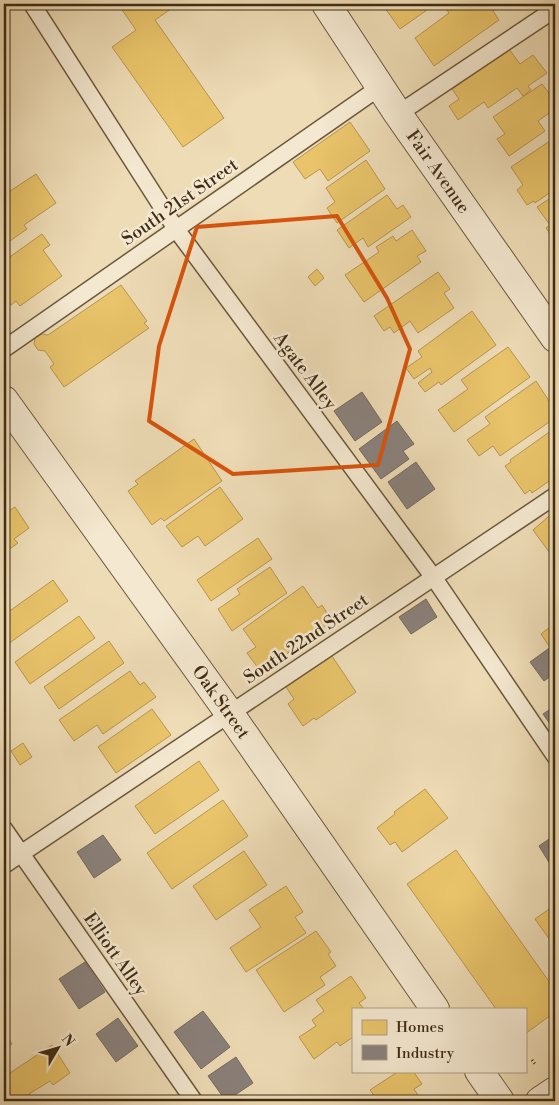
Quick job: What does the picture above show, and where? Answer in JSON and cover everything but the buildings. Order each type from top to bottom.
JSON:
[{"type":"street","name":"Fair Avenue","points":[[326,4],[398,114],[555,338]]},
{"type":"street","name":"Oak Street","points":[[4,400],[230,714],[434,1008]]},
{"type":"street","points":[[480,1072],[500,1101]]},
{"type":"street","points":[[540,1101],[555,1091]]},
{"type":"lane","name":"Agate Alley","points":[[32,4],[176,229],[434,578],[555,756]]},
{"type":"lane","points":[[398,114],[555,9]]},
{"type":"lane","name":"South 21st Street","points":[[4,349],[380,87]]},
{"type":"lane","name":"South 22nd Street","points":[[4,865],[555,496]]},
{"type":"lane","name":"Elliott Alley","points":[[4,829],[194,1101]]},
{"type":"highlighted area","points":[[337,216],[387,298],[410,349],[378,465],[233,474],[149,421],[159,346],[197,227]]}]
